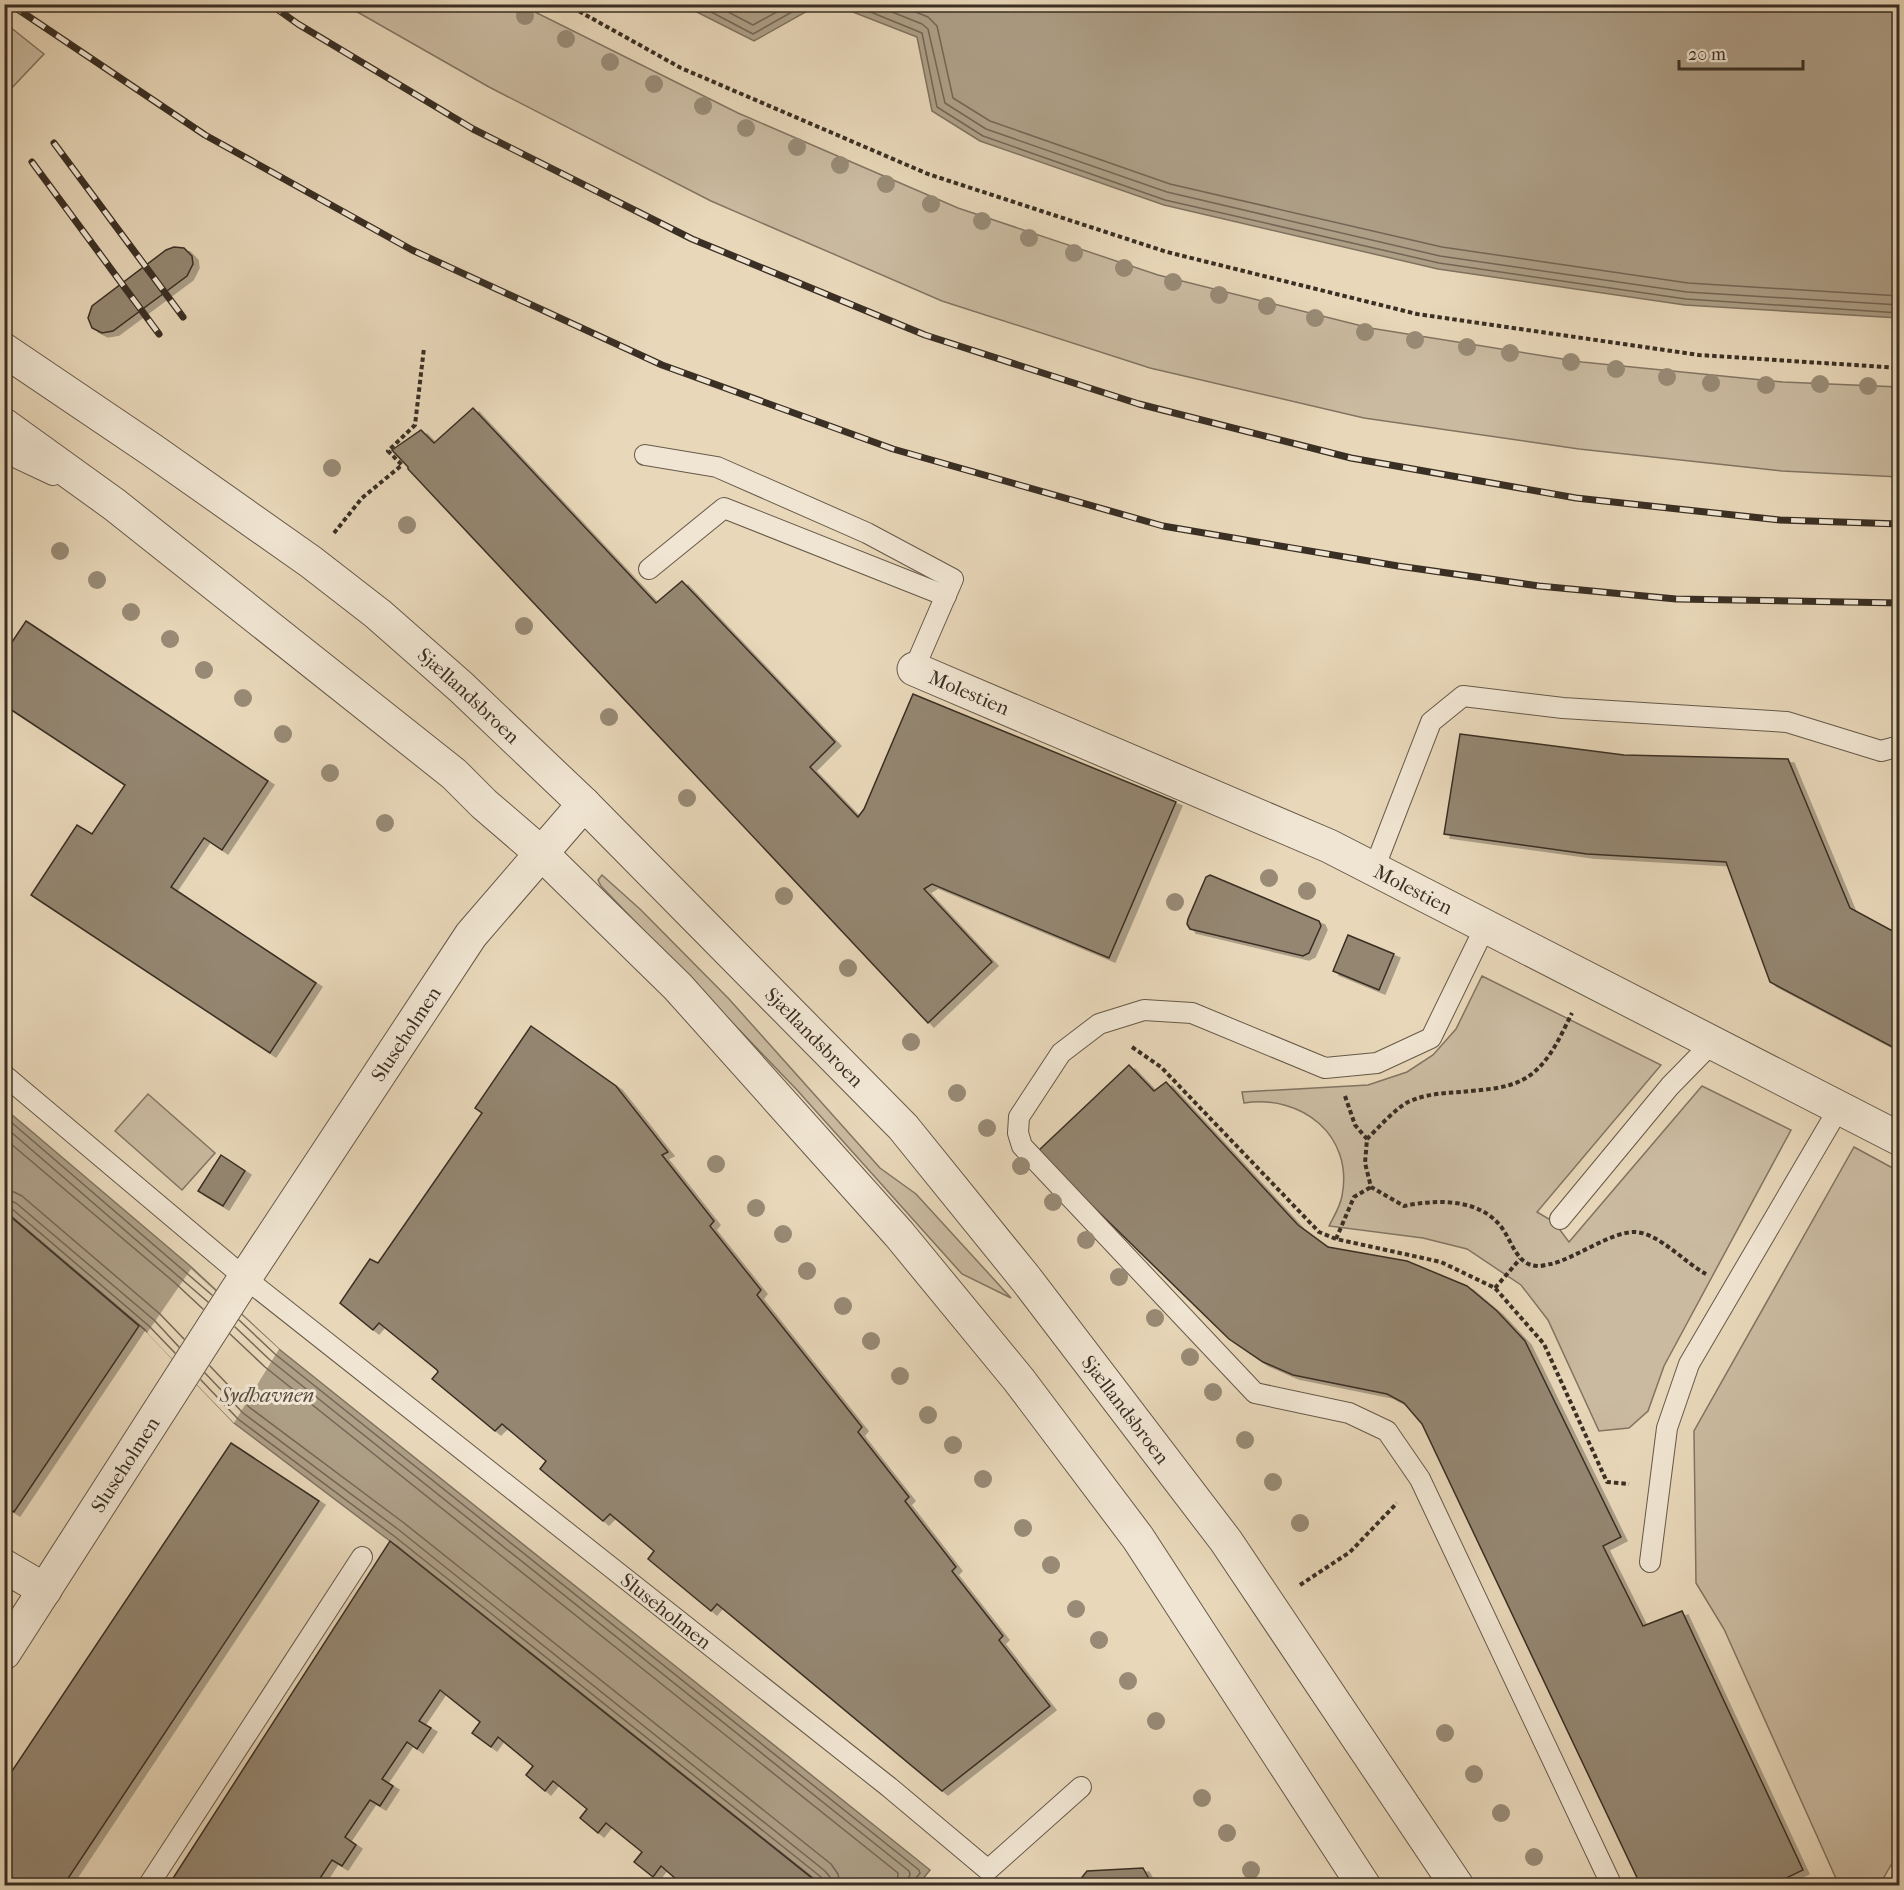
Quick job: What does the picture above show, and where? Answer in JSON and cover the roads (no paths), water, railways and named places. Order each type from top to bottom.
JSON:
[{"type":"street","name":"Sjællandsbroen","points":[[4,350],[152,450],[311,562],[378,614],[461,687],[584,804],[903,1127],[1040,1297],[1226,1541],[1457,1886]]},
{"type":"street","points":[[4,425],[116,505],[454,774],[484,804],[541,853],[678,987],[898,1234],[1019,1380],[1138,1538],[1364,1886]]},
{"type":"street","name":"Molestien","points":[[914,669],[1329,846],[1899,1139]]},
{"type":"street","name":"Sluseholmen","points":[[4,1653],[183,1372],[471,934],[584,804]]},
{"type":"street","points":[[4,1566],[45,1590]]},
{"type":"lane","points":[[4,452],[116,505]]},
{"type":"lane","points":[[645,454],[717,467],[867,533],[953,579],[914,669]]},
{"type":"lane","points":[[649,569],[724,508],[946,596]]},
{"type":"lane","points":[[1374,869],[1431,722],[1463,696],[1563,708],[1787,722],[1881,751],[1899,746]]},
{"type":"lane","points":[[1485,927],[1431,1038],[1377,1063],[1325,1068],[1192,1013],[1144,1010],[1099,1024],[1061,1053],[1019,1117],[1017,1133],[1022,1146],[1255,1393],[1349,1413],[1387,1431],[1420,1479],[1612,1886]]},
{"type":"lane","points":[[1560,1219],[1670,1086],[1712,1042]]},
{"type":"lane","points":[[4,1075],[237,1290]]},
{"type":"lane","points":[[1650,1562],[1667,1428],[1689,1364],[1839,1108]]},
{"type":"lane","name":"Sluseholmen","points":[[237,1290],[889,1787],[988,1870],[1081,1787]]},
{"type":"lane","points":[[148,1886],[362,1557]]},
{"type":"water","points":[[683,5],[818,5],[754,41]]},
{"type":"water","points":[[835,5],[1899,5],[1899,318],[1685,305],[1438,269],[1164,205],[980,141],[932,111],[917,37]]},
{"type":"water","name":"Sydhavnen","points":[[4,1108],[189,1265],[279,1349],[930,1870],[918,1885],[816,1885],[818,1882],[390,1541],[234,1423],[145,1330],[5,1211]]},
{"type":"railway","points":[[10,4],[205,135],[412,250],[662,365],[893,449],[1163,526],[1398,566],[1539,586],[1676,599],[1900,603]]},
{"type":"railway","points":[[270,4],[298,24],[473,129],[692,239],[925,335],[1139,404],[1351,458],[1576,498],[1780,520],[1900,524]]},
{"type":"railway","points":[[54,143],[183,317]]},
{"type":"railway","points":[[32,162],[159,334]]}]
